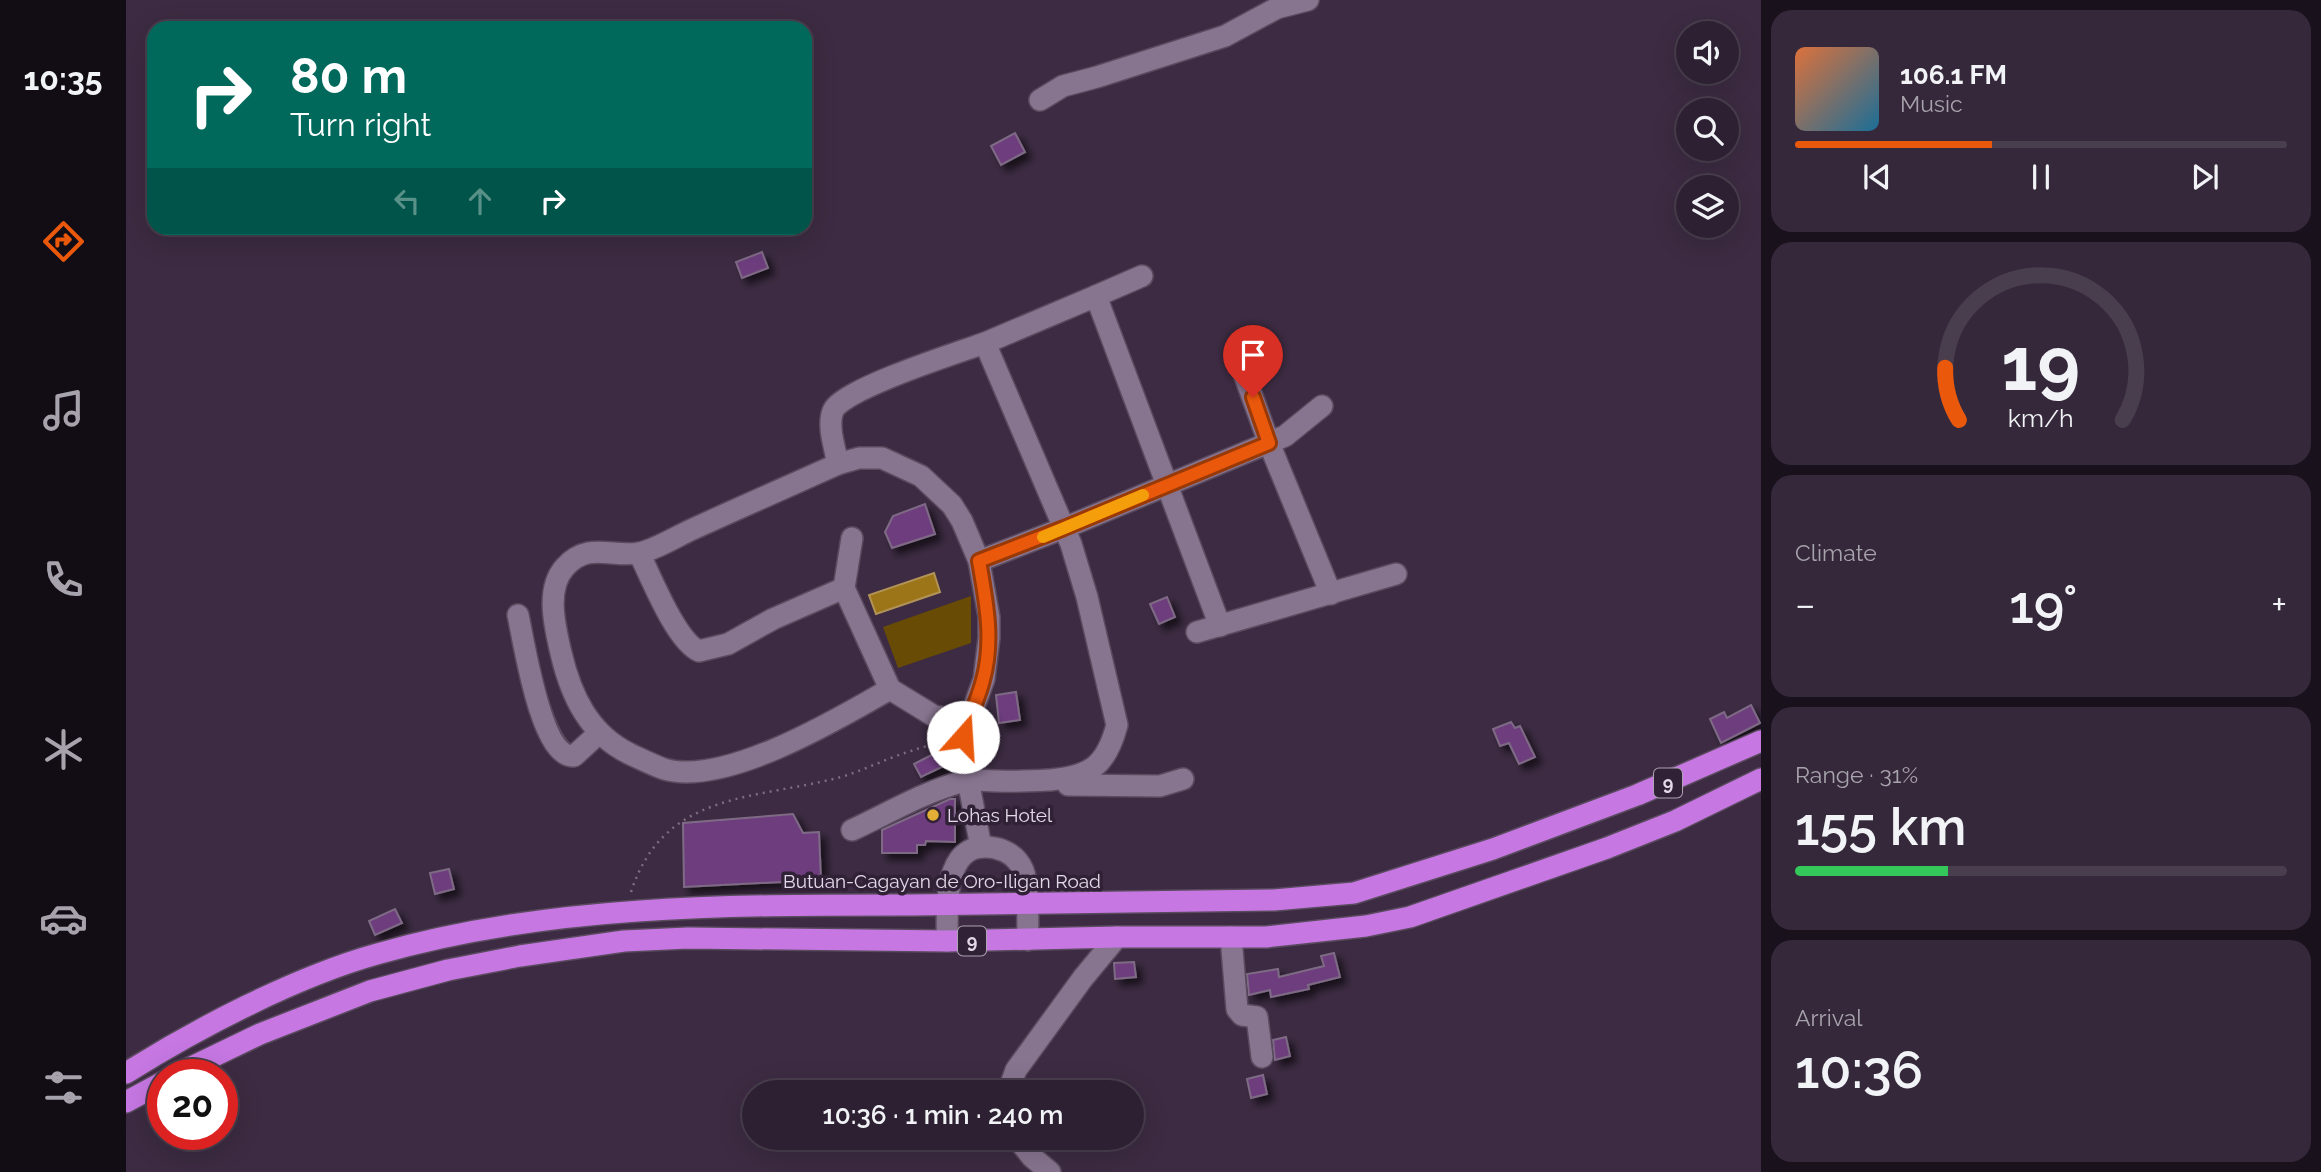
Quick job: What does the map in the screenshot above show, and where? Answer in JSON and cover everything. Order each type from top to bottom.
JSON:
[{"type":"highway","name":"Butuan-Cagayan de Oro-Iligan Road","points":[[126,1073],[168,1047],[299,984],[375,954],[448,936],[624,913],[728,905],[1274,900],[1354,892],[1493,849],[1637,795],[1761,741]]},
{"type":"highway","name":"9","points":[[208,1059],[260,1034],[370,991],[448,970],[520,956],[624,942],[688,938],[947,942],[1116,937],[1266,937],[1366,926],[1410,917],[1607,848],[1675,821],[1761,779]]},
{"type":"highway","points":[[1354,892],[1366,926]]},
{"type":"highway","points":[[168,1047],[173,1059]]},
{"type":"highway","points":[[126,1102],[147,1091]]},
{"type":"street","points":[[1040,100],[1063,86],[1225,36],[1278,8],[1308,0]]},
{"type":"street","points":[[838,464],[831,418],[833,410],[841,400],[882,381],[985,343],[1142,276]]},
{"type":"street","points":[[1096,296],[1220,626]]},
{"type":"street","points":[[852,830],[933,791],[1073,778],[1087,773],[1100,763],[1112,745],[1117,725],[1087,597],[1071,544],[985,343]]},
{"type":"street","points":[[1236,352],[1269,443],[1331,594]]},
{"type":"street","points":[[979,561],[1285,436],[1322,406]]},
{"type":"street","points":[[890,689],[831,723],[740,763],[696,770],[666,769],[615,746],[599,733],[586,716],[565,670],[553,596],[554,584],[563,568],[579,556],[594,551],[639,553],[859,457],[882,457],[921,476],[952,505],[962,521],[979,561],[989,617],[984,680],[965,729],[969,787],[981,847]]},
{"type":"street","points":[[852,538],[845,588],[890,689],[934,716],[965,729]]},
{"type":"street","points":[[639,553],[660,598],[685,641],[699,651],[728,644],[773,619],[845,588]]},
{"type":"street","points":[[1197,632],[1396,574]]},
{"type":"street","points":[[518,615],[536,699],[549,734],[559,750],[568,756],[574,756],[599,733]]},
{"type":"street","points":[[969,787],[1075,784],[1106,787],[1160,786],[1183,779]]},
{"type":"street","points":[[947,942],[948,882],[960,860],[981,847],[1007,852],[1018,861],[1024,873],[1028,940]]},
{"type":"street","points":[[1012,1080],[1016,1070],[1116,937]]},
{"type":"street","points":[[1231,937],[1237,1009],[1242,1015],[1257,1017],[1262,1058]]},
{"type":"street","points":[[1026,1150],[1050,1172]]},
{"type":"path","points":[[624,913],[640,869],[652,851],[665,835],[694,813],[711,805],[839,777],[880,764],[965,729]]},
{"type":"shaded area","points":[[934,573],[940,592],[876,614],[869,595]]},
{"type":"shaded area","points":[[971,596],[971,643],[898,668],[883,627]]},
{"type":"building","points":[[1015,133],[1025,152],[1001,165],[991,146]]},
{"type":"building","points":[[762,252],[768,268],[742,278],[736,262]]},
{"type":"building","points":[[925,504],[935,534],[892,548],[885,532],[893,516]]},
{"type":"building","points":[[1167,597],[1175,617],[1159,624],[1150,604]]},
{"type":"building","points":[[1016,692],[1020,720],[999,723],[996,695]]},
{"type":"building","points":[[1751,705],[1760,723],[1721,743],[1710,719],[1724,712],[1727,718]]},
{"type":"building","points":[[1511,722],[1515,728],[1520,726],[1535,757],[1519,764],[1509,743],[1500,746],[1493,729]]},
{"type":"building","points":[[943,749],[950,763],[921,777],[914,764]]},
{"type":"building","name":"Lohas Hotel","points":[[955,799],[955,842],[926,841],[925,845],[917,845],[917,853],[882,853],[882,830]]},
{"type":"building","points":[[793,814],[803,833],[819,832],[821,880],[684,887],[683,823]]},
{"type":"building","points":[[449,869],[454,889],[435,894],[430,873]]},
{"type":"building","points":[[395,909],[402,923],[375,935],[369,921]]},
{"type":"building","points":[[1334,953],[1340,977],[1308,985],[1309,989],[1271,997],[1270,990],[1249,995],[1247,974],[1278,969],[1279,977],[1324,966],[1321,956]]},
{"type":"building","points":[[1134,962],[1136,977],[1115,979],[1114,963]]},
{"type":"building","points":[[1286,1037],[1290,1056],[1275,1060],[1273,1040]]},
{"type":"building","points":[[1263,1075],[1267,1094],[1251,1098],[1247,1079]]},
{"type":"slow traffic","points":[[1043,537],[1143,495]]},
{"type":"place","name":"Lohas Hotel","points":[[933,815]]},
{"type":"route","points":[[963,737],[984,680],[989,638],[989,617],[979,561],[1269,443],[1253,397]]}]
